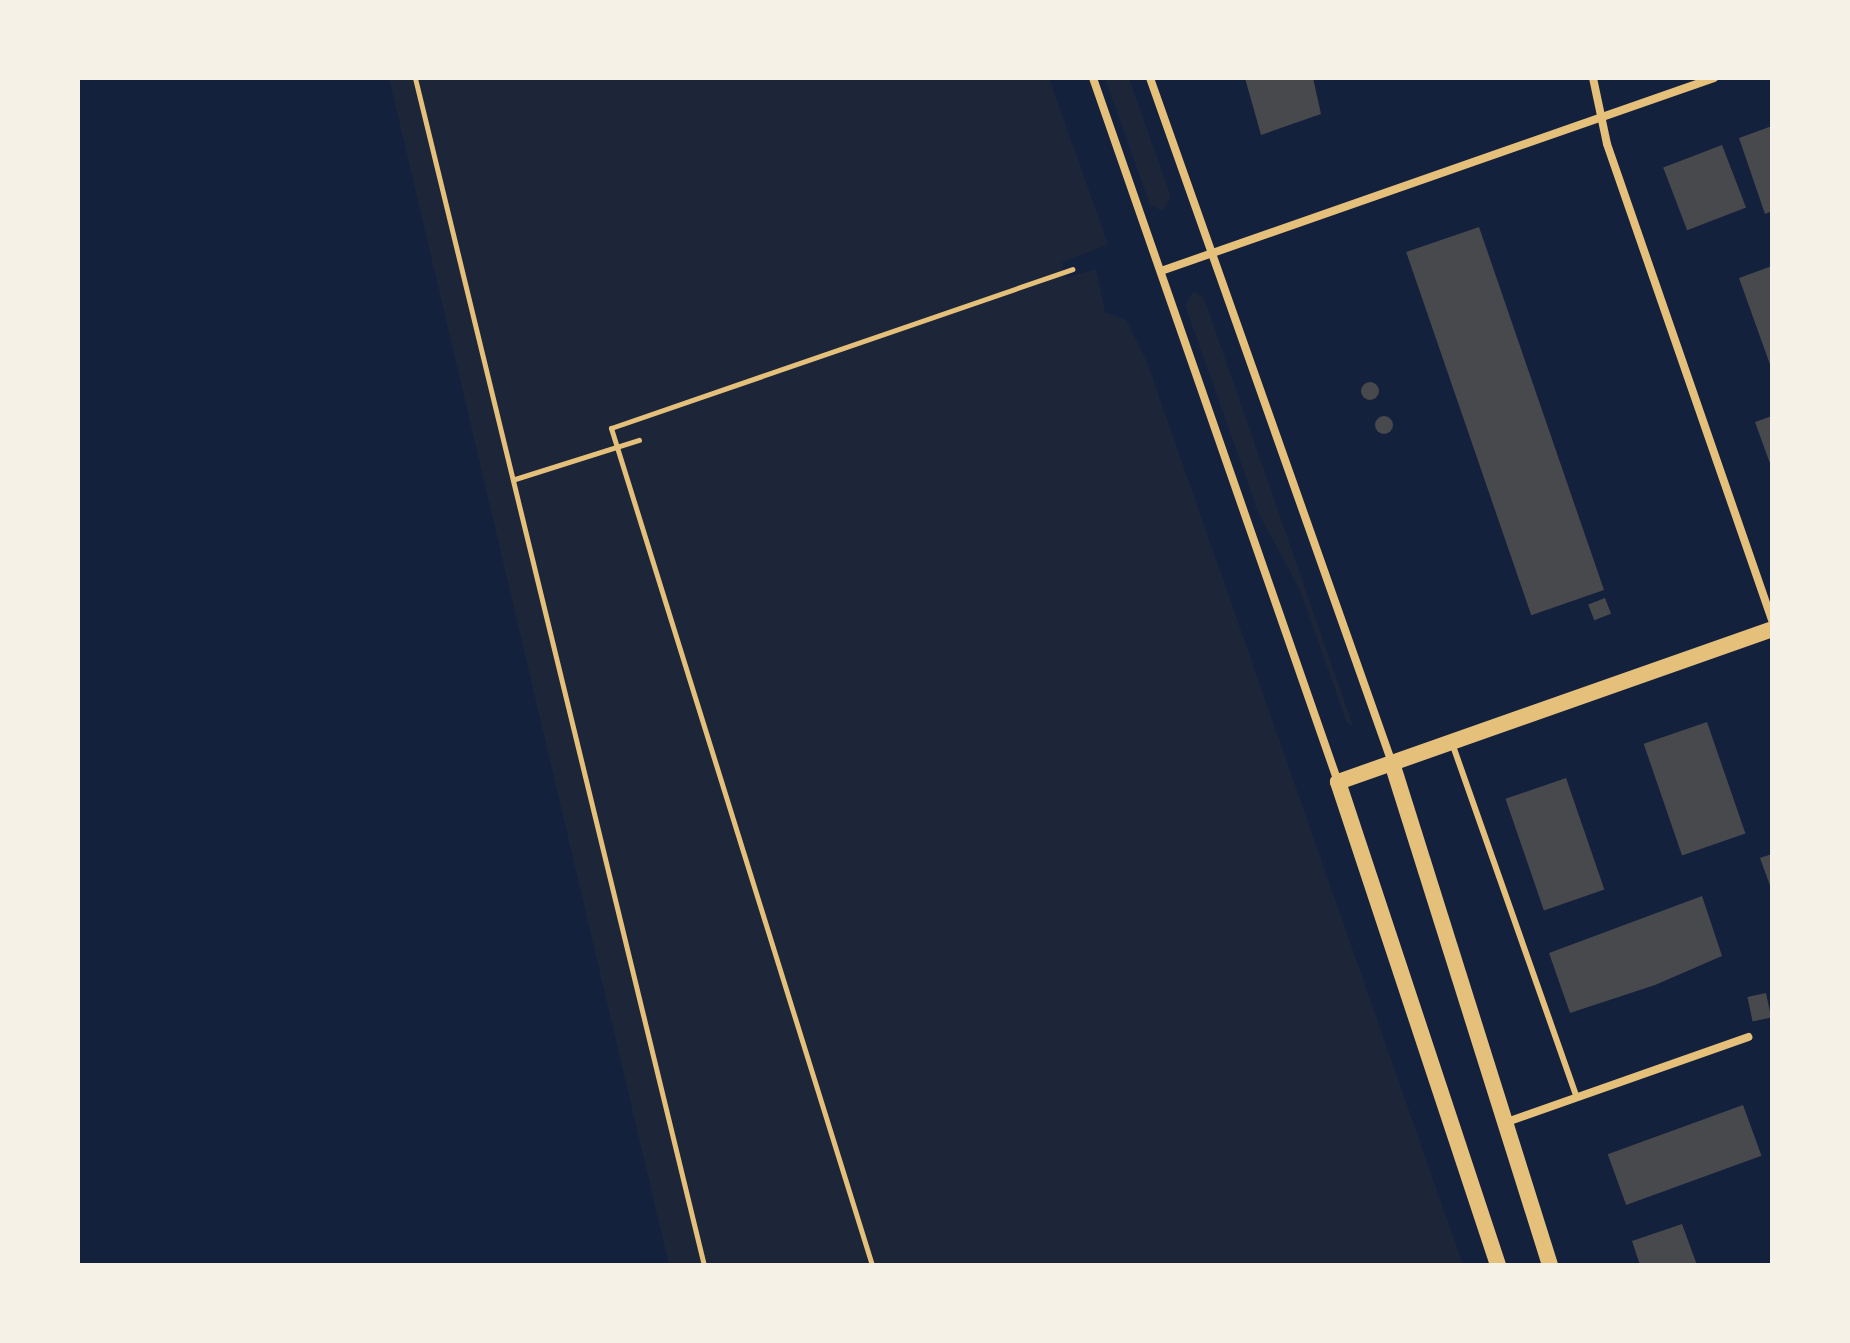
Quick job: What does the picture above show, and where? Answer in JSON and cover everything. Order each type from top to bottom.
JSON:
[{"type":"main road","points":[[1498,1265],[1338,782],[1772,629]]},
{"type":"main road","points":[[1392,763],[1550,1263]]},
{"type":"street","points":[[1093,78],[1338,782]]},
{"type":"street","points":[[1150,78],[1392,763]]},
{"type":"street","points":[[1593,78],[1602,117],[1772,620]]},
{"type":"street","points":[[1161,271],[1714,78]]},
{"type":"street","points":[[1507,1122],[1748,1037]]},
{"type":"lane","points":[[1452,742],[1577,1098]]},
{"type":"path","points":[[415,78],[704,1265]]},
{"type":"path","points":[[872,1265],[611,428],[1072,269]]},
{"type":"path","points":[[515,479],[639,440]]},
{"type":"shaded area","points":[[389,78],[1049,78],[1108,244],[1062,263],[1066,278],[1096,269],[1105,312],[1126,320],[1147,362],[1463,1265],[669,1265]]},
{"type":"shaded area","points":[[1105,78],[1129,78],[1171,197],[1163,211],[1150,205]]},
{"type":"shaded area","points":[[1194,291],[1204,298],[1353,726],[1347,723],[1300,590],[1259,514],[1185,305]]},
{"type":"building","points":[[1245,78],[1313,78],[1321,114],[1261,135]]},
{"type":"building","points":[[1772,126],[1772,211],[1765,214],[1739,138]]},
{"type":"building","points":[[1722,145],[1746,208],[1687,230],[1663,168]]},
{"type":"building","points":[[1479,227],[1604,590],[1531,615],[1406,252]]},
{"type":"building","points":[[1772,266],[1772,370],[1739,278]]},
{"type":"building","points":[[1370,382],[1379,391],[1370,400],[1361,391]]},
{"type":"building","points":[[1384,416],[1393,425],[1384,434],[1375,425]]},
{"type":"building","points":[[1772,416],[1772,469],[1755,422]]},
{"type":"building","points":[[1605,598],[1611,614],[1594,620],[1588,604]]},
{"type":"building","points":[[1707,722],[1745,834],[1682,855],[1644,744]]},
{"type":"building","points":[[1566,778],[1604,890],[1544,910],[1505,799]]},
{"type":"building","points":[[1772,854],[1772,891],[1760,858]]},
{"type":"building","points":[[1702,896],[1722,956],[1655,985],[1570,1013],[1549,953]]},
{"type":"building","points":[[1766,993],[1771,1017],[1753,1021],[1747,997]]},
{"type":"building","points":[[1743,1105],[1761,1156],[1626,1205],[1608,1154]]},
{"type":"building","points":[[1682,1224],[1697,1265],[1640,1265],[1632,1241]]}]
